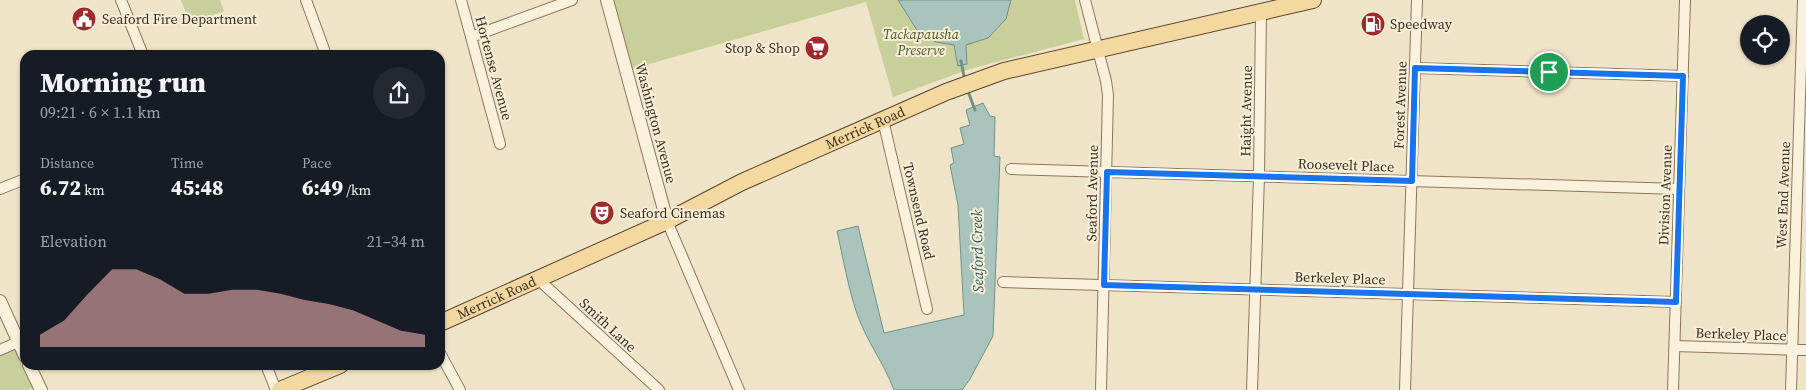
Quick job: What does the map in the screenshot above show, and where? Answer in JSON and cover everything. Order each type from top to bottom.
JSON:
[{"type":"main road","name":"Merrick Road","points":[[445,321],[666,221],[742,182],[946,92],[1004,71],[1313,0]]},
{"type":"main road","points":[[280,390],[328,370]]},
{"type":"street","points":[[121,0],[140,50]]},
{"type":"street","points":[[306,0],[324,50]]},
{"type":"street","name":"Hortense Avenue","points":[[461,0],[500,144]]},
{"type":"street","points":[[471,37],[572,0]]},
{"type":"street","name":"Washington Avenue","points":[[607,0],[666,221],[739,390]]},
{"type":"street","name":"Seaford Avenue","points":[[1085,0],[1107,88],[1107,172],[1101,390]]},
{"type":"street","name":"Forest Avenue","points":[[1405,390],[1417,0]]},
{"type":"street","name":"Division Avenue","points":[[1673,390],[1685,0]]},
{"type":"street","name":"West End Avenue","points":[[1791,390],[1803,0]]},
{"type":"street","name":"Haight Avenue","points":[[1252,390],[1259,176],[1261,12]]},
{"type":"street","points":[[1415,68],[1683,76]]},
{"type":"street","name":"Townsend Road","points":[[883,120],[927,309]]},
{"type":"street","name":"Roosevelt Place","points":[[1011,169],[1679,189]]},
{"type":"street","points":[[0,188],[20,181]]},
{"type":"street","name":"Smith Lane","points":[[539,280],[659,390]]},
{"type":"street","name":"Berkeley Place","points":[[1003,282],[1676,302]]},
{"type":"street","points":[[0,301],[20,336]]},
{"type":"street","points":[[0,350],[20,341]]},
{"type":"street","name":"Berkeley Place","points":[[1675,346],[1806,350]]},
{"type":"street","points":[[445,362],[460,390]]},
{"type":"street","points":[[31,370],[41,390]]},
{"type":"street","points":[[268,370],[276,390]]},
{"type":"green space","points":[[181,0],[220,0],[224,11],[190,24]]},
{"type":"green space","name":"Tackapausha Preserve","points":[[612,0],[1075,0],[1084,39],[970,69],[893,97],[866,2],[632,69]]},
{"type":"green space","points":[[15,343],[20,353],[20,370],[29,370],[37,386],[28,390],[0,390],[0,350]]},
{"type":"water","points":[[898,0],[1011,0],[1006,19],[988,38],[966,45],[967,64],[958,66],[954,45],[936,42],[920,35]]},
{"type":"water","points":[[983,103],[990,116],[995,117],[994,156],[1000,157],[993,336],[962,390],[894,390],[857,314],[837,231],[858,226],[884,333],[964,315],[958,205],[950,165],[954,163],[951,148],[964,144],[960,128],[970,125],[966,110]]},
{"type":"waterway","name":"Seaford Creek","points":[[961,61],[964,76]]},
{"type":"waterway","name":"Seaford Creek","points":[[969,94],[975,110]]},
{"type":"place","name":"Seaford Fire Department","points":[[84,19]]},
{"type":"place","name":"Speedway","points":[[1373,24]]},
{"type":"place","name":"Stop & Shop","points":[[817,48]]},
{"type":"place","name":"Seaford Cinemas","points":[[602,213]]},
{"type":"route","points":[[1415,68],[1549,72],[1683,76],[1676,302],[1104,285],[1107,172],[1412,181],[1415,68]]}]
